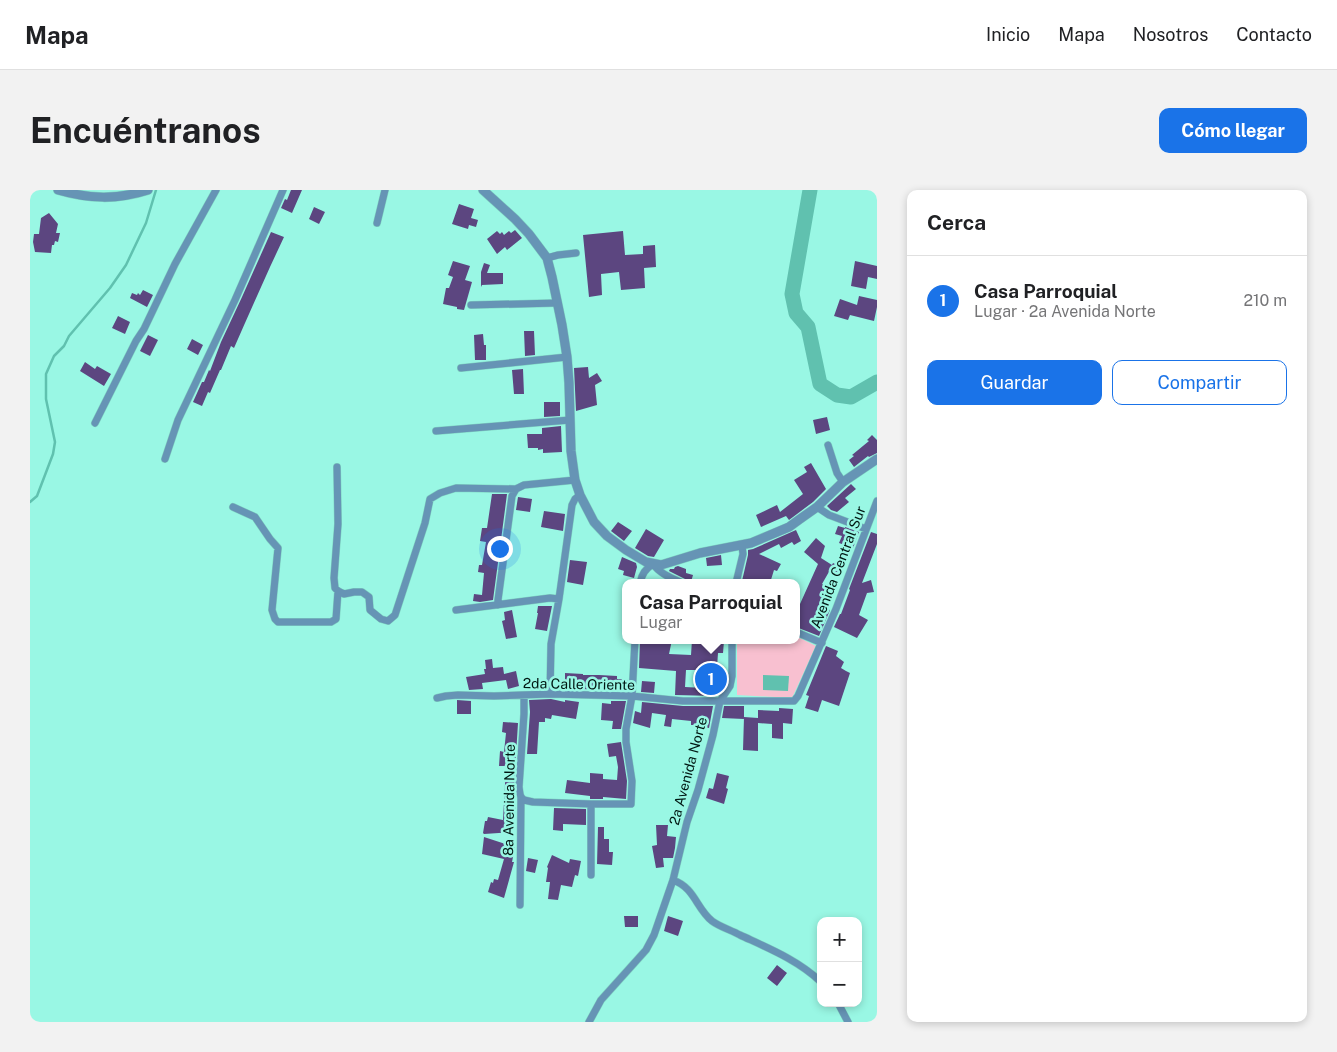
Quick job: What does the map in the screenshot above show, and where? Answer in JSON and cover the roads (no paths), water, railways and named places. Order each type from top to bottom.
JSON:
[{"type":"street","points":[[58,190],[80,195],[112,198],[148,190]]},
{"type":"street","points":[[94,423],[144,329],[175,264],[216,190]]},
{"type":"street","points":[[165,459],[178,420],[235,300],[283,190]]},
{"type":"street","points":[[378,224],[385,190]]},
{"type":"street","points":[[483,190],[515,219],[547,258],[567,357],[571,450],[575,480],[580,495],[594,522],[600,530],[626,550],[646,562],[661,565],[708,551],[742,546],[762,540],[789,527],[816,507],[843,482],[877,459]]},
{"type":"street","points":[[547,258],[576,253]]},
{"type":"street","points":[[471,305],[557,303]]},
{"type":"street","points":[[461,368],[567,357]]},
{"type":"street","points":[[436,431],[570,420]]},
{"type":"street","points":[[828,444],[837,473],[843,482]]},
{"type":"street","points":[[234,507],[254,517],[278,548],[272,610],[274,619],[278,622],[331,622],[336,619],[338,592],[335,588],[334,578],[338,524],[337,467]]},
{"type":"street","points":[[338,592],[344,594],[362,592],[369,597],[370,610],[388,621],[395,615],[425,523],[430,500],[440,493],[456,488],[516,489],[524,485],[575,480]]},
{"type":"street","points":[[498,605],[512,496],[516,489]]},
{"type":"street","points":[[550,694],[551,644],[572,505],[580,495]]},
{"type":"street","name":"Avenida Central Sur","points":[[791,702],[797,700],[822,643],[877,501]]},
{"type":"street","points":[[816,507],[829,515],[866,529]]},
{"type":"street","points":[[737,579],[743,554],[742,546]]},
{"type":"street","points":[[641,579],[643,572],[653,564]]},
{"type":"street","points":[[653,564],[657,569],[674,579]]},
{"type":"street","points":[[456,610],[550,598],[559,599]]},
{"type":"street","points":[[800,634],[822,643]]},
{"type":"street","points":[[521,797],[524,800],[533,802],[631,804],[632,781],[626,730],[632,696],[636,644]]},
{"type":"street","name":"2a Avenida Norte","points":[[589,1022],[601,1000],[651,943],[673,880],[687,822],[713,734],[720,701],[730,686],[732,676],[732,644]]},
{"type":"street","name":"2da Calle Oriente","points":[[437,698],[458,695],[550,694],[632,696],[683,701],[791,702]]},
{"type":"street","name":"8a Avenida Norte","points":[[520,905],[521,797],[519,787],[524,695]]},
{"type":"street","points":[[591,875],[592,804]]},
{"type":"street","points":[[673,880],[687,888],[706,915],[715,924],[779,953],[806,969],[817,979]]},
{"type":"street","points":[[840,1007],[848,1022]]},
{"type":"waterway","points":[[30,502],[37,496],[53,454],[55,442],[46,399],[46,374],[54,356],[110,288],[126,265],[146,223],[156,190]]},
{"type":"waterway","points":[[810,190],[792,294],[796,313],[808,327],[820,384],[837,395],[851,397],[877,382]]},
{"type":"place","name":"Casa Parroquial","points":[[711,679]]}]
